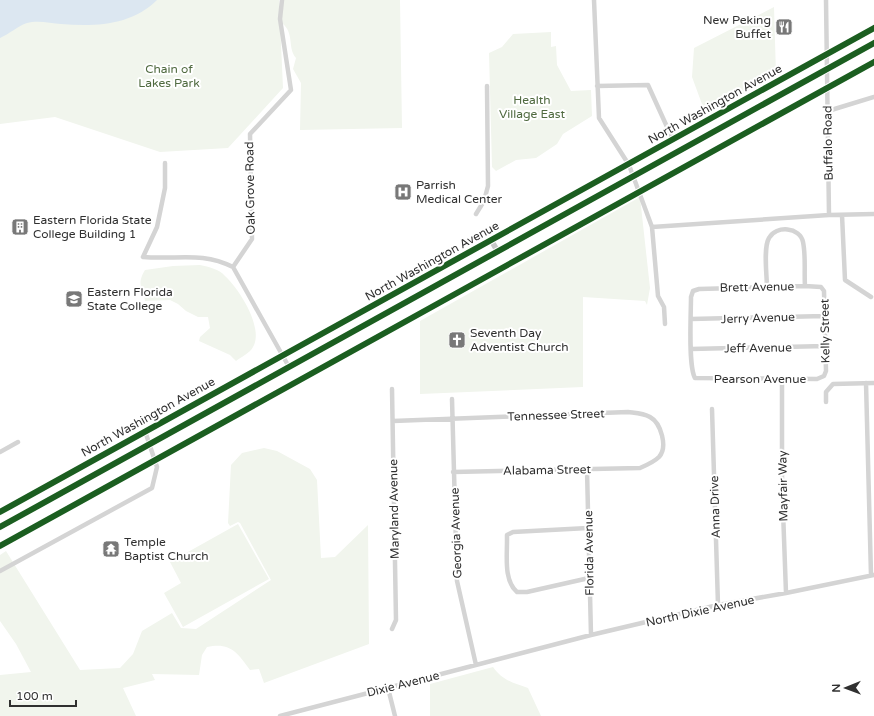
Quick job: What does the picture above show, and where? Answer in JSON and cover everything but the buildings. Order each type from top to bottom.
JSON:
[{"type":"main road","name":"North Washington Avenue","points":[[0,512],[874,28]]},
{"type":"main road","name":"North Washington Avenue","points":[[0,527],[874,43]]},
{"type":"main road","points":[[491,240],[498,252]]},
{"type":"street","name":"Oak Grove Road","points":[[233,267],[252,239],[250,134],[291,90],[280,19],[282,0]]},
{"type":"street","points":[[594,0],[599,118],[629,165],[652,227],[658,296],[664,307],[665,324]]},
{"type":"street","name":"Buffalo Road","points":[[826,0],[828,54],[829,215]]},
{"type":"street","points":[[597,86],[648,85],[674,140]]},
{"type":"street","points":[[476,214],[484,200],[488,186],[488,86]]},
{"type":"street","points":[[828,111],[874,97]]},
{"type":"street","points":[[165,163],[165,188],[157,227],[143,257],[159,258],[199,256],[218,260],[233,267],[289,367]]},
{"type":"street","points":[[652,227],[829,215],[874,214]]},
{"type":"street","points":[[842,215],[845,280],[871,297]]},
{"type":"street","points":[[767,288],[766,245],[769,237],[776,231],[790,229],[797,232],[803,241],[805,286]]},
{"type":"street","name":"Brett Avenue","points":[[691,320],[691,297],[693,291],[699,289],[805,286],[822,287]]},
{"type":"street","name":"Kelly Street","points":[[822,287],[824,291],[826,372],[824,376]]},
{"type":"street","name":"Jerry Avenue","points":[[691,320],[824,316]]},
{"type":"street","points":[[691,320],[691,349]]},
{"type":"street","name":"Jeff Avenue","points":[[691,349],[825,346]]},
{"type":"street","name":"Pearson Avenue","points":[[691,349],[692,374],[695,378],[817,379],[824,376]]},
{"type":"street","name":"Mayfair Way","points":[[782,379],[782,483],[786,593]]},
{"type":"street","points":[[866,383],[872,575]]},
{"type":"street","points":[[826,402],[826,392],[833,384],[874,383]]},
{"type":"street","name":"Maryland Avenue","points":[[392,389],[396,620],[392,629]]},
{"type":"street","name":"Georgia Avenue","points":[[452,399],[457,581],[476,666]]},
{"type":"street","name":"Anna Drive","points":[[712,409],[718,605]]},
{"type":"street","name":"Tennessee Street","points":[[393,421],[452,420],[628,412],[642,414],[652,417],[664,440],[660,455],[651,463],[640,468]]},
{"type":"street","points":[[0,571],[152,488],[157,467],[145,431]]},
{"type":"street","points":[[0,452],[18,442]]},
{"type":"street","name":"Alabama Street","points":[[453,472],[640,468]]},
{"type":"street","name":"Florida Avenue","points":[[587,470],[591,635]]},
{"type":"street","points":[[588,528],[513,532],[507,536],[506,541],[508,577],[511,587],[517,592],[527,592],[589,578]]},
{"type":"street","name":"North Dixie Avenue","points":[[527,653],[591,635],[718,605],[786,593],[872,575]]},
{"type":"street","name":"Dixie Avenue","points":[[280,716],[527,653]]},
{"type":"street","points":[[388,688],[395,716]]},
{"type":"green space","name":"Chain of Lakes Park","points":[[0,0],[279,0],[283,88],[228,148],[160,152],[55,117],[0,124]]},
{"type":"green space","points":[[281,0],[400,0],[402,128],[300,130],[301,83],[293,69],[296,58],[293,54],[290,36],[286,27],[282,23]]},
{"type":"green space","points":[[774,7],[776,75],[706,115],[692,77],[694,48]]},
{"type":"green space","name":"Health Village East","points":[[551,32],[551,47],[556,46],[557,65],[571,91],[591,90],[592,116],[563,134],[557,144],[536,158],[516,160],[496,171],[492,167],[489,53],[502,47],[513,34]]},
{"type":"green space","points":[[640,197],[650,288],[647,305],[645,301],[583,297],[583,387],[420,394],[420,321]]},
{"type":"green space","points":[[200,265],[217,270],[231,282],[249,310],[253,320],[256,339],[253,347],[248,353],[236,361],[230,355],[199,341],[200,337],[210,328],[208,317],[198,317],[170,300],[145,301],[141,286],[141,279],[145,270],[173,266]]},
{"type":"green space","points":[[264,448],[277,451],[310,469],[317,480],[321,558],[335,557],[368,525],[369,644],[264,683],[259,669],[250,670],[237,653],[227,647],[222,646],[207,647],[202,655],[199,675],[152,674],[155,680],[123,688],[136,716],[0,716],[0,675],[31,672],[16,644],[0,621],[0,555],[6,551],[80,670],[120,668],[133,654],[142,631],[172,613],[181,628],[196,629],[271,580],[240,523],[238,522],[230,526],[228,523],[231,465],[242,453]]},
{"type":"green space","points":[[238,524],[269,579],[183,627],[164,593],[181,583],[170,562]]},
{"type":"green space","points":[[493,667],[504,678],[528,688],[541,716],[430,716],[430,684]]},
{"type":"shaded area","points":[[0,0],[157,0],[136,15],[113,22],[74,25],[31,22],[20,26],[0,38]]},
{"type":"cycle path","points":[[0,512],[874,28]]},
{"type":"cycle path","points":[[0,527],[874,43]]},
{"type":"cycle path","points":[[0,546],[874,62]]},
{"type":"place","name":"New Peking Buffet","points":[[784,27]]},
{"type":"place","name":"Parrish Medical Center","points":[[403,192]]},
{"type":"place","name":"Eastern Florida State College Building 1","points":[[20,227]]},
{"type":"place","name":"Eastern Florida State College","points":[[74,299]]},
{"type":"place","name":"Seventh Day Adventist Church","points":[[457,340]]},
{"type":"place","name":"Temple Baptist Church","points":[[111,549]]}]
